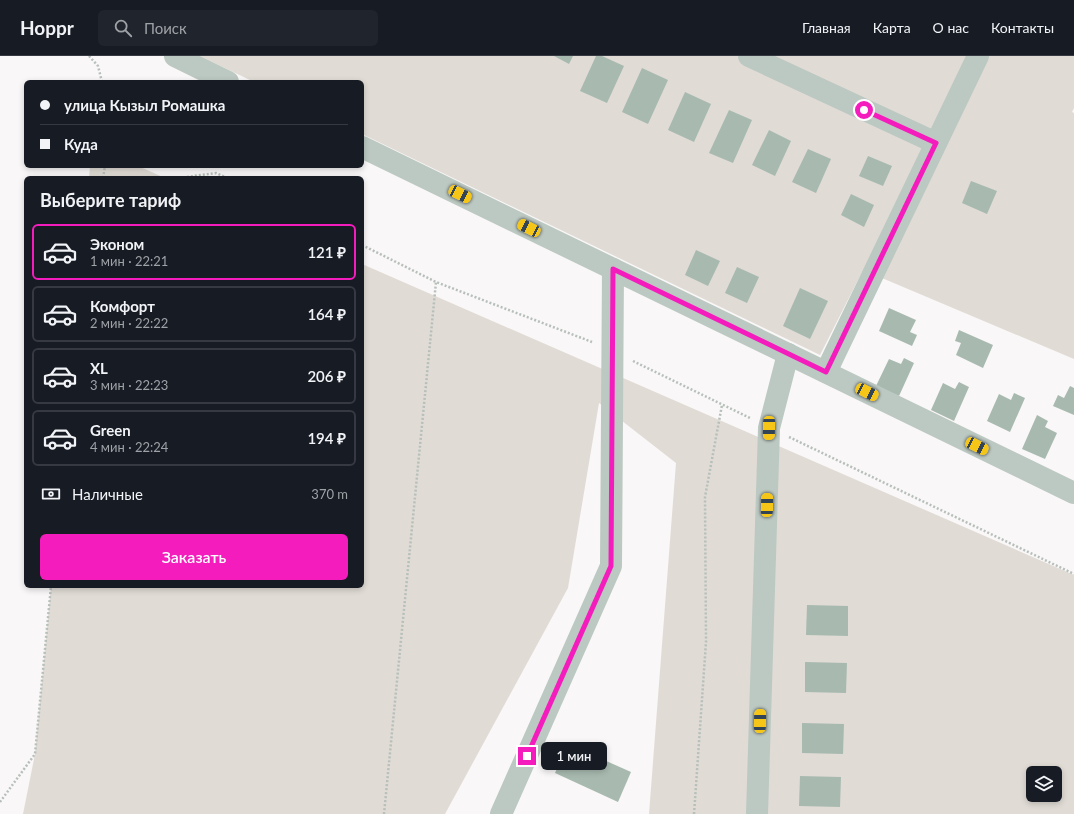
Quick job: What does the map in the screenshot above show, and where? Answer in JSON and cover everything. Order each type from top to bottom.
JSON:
[{"type":"street","points":[[175,56],[224,80]]},
{"type":"street","points":[[749,56],[936,143]]},
{"type":"street","points":[[826,372],[978,56]]},
{"type":"street","points":[[364,148],[1074,493]]},
{"type":"street","points":[[501,814],[611,566],[613,269]]},
{"type":"street","points":[[757,814],[769,428],[788,354]]},
{"type":"path","points":[[89,56],[98,66],[102,80]]},
{"type":"path","points":[[194,176],[216,173],[223,176]]},
{"type":"path","points":[[364,246],[436,282],[612,350],[769,428],[1074,574]]},
{"type":"path","points":[[384,814],[436,282]]},
{"type":"path","points":[[694,814],[706,642],[705,497],[722,405]]},
{"type":"path","points":[[0,802],[36,754],[51,588]]},
{"type":"shaded area","points":[[200,56],[1074,56],[1074,108],[1072,112],[1074,113],[1074,359],[863,270],[820,355],[364,135],[364,80],[250,80]]},
{"type":"shaded area","points":[[90,168],[142,168],[160,176],[89,176]]},
{"type":"shaded area","points":[[364,265],[1074,575],[1074,814],[649,814],[676,463],[599,403],[568,588],[445,814],[23,814],[35,754],[51,588],[364,588]]},
{"type":"building","points":[[554,56],[573,56],[569,64]]},
{"type":"building","points":[[596,56],[602,56],[624,66],[607,103],[580,91]]},
{"type":"building","points":[[642,68],[668,80],[648,124],[622,112]]},
{"type":"building","points":[[685,92],[711,104],[694,142],[668,130]]},
{"type":"building","points":[[729,110],[752,120],[733,163],[709,153]]},
{"type":"building","points":[[769,130],[791,141],[775,176],[752,165]]},
{"type":"building","points":[[808,149],[831,159],[816,193],[792,182]]},
{"type":"building","points":[[868,156],[892,166],[883,186],[859,176]]},
{"type":"building","points":[[971,181],[997,191],[987,214],[962,203]]},
{"type":"building","points":[[851,194],[874,205],[864,227],[841,215]]},
{"type":"building","points":[[696,250],[720,261],[708,286],[685,275]]},
{"type":"building","points":[[737,267],[759,277],[747,303],[725,293]]},
{"type":"building","points":[[800,288],[828,301],[810,339],[783,326]]},
{"type":"building","points":[[889,308],[916,320],[910,332],[917,335],[912,346],[879,331]]},
{"type":"building","points":[[959,330],[993,345],[983,368],[956,355],[961,343],[955,341]]},
{"type":"building","points":[[904,358],[914,363],[899,396],[876,386],[889,359],[901,364]]},
{"type":"building","points":[[959,382],[969,387],[954,421],[931,410],[943,383],[955,389]]},
{"type":"building","points":[[1070,386],[1074,388],[1074,415],[1053,406],[1058,395],[1064,398]]},
{"type":"building","points":[[1014,393],[1025,398],[1010,432],[987,421],[999,394],[1011,400]]},
{"type":"building","points":[[1037,415],[1048,421],[1045,427],[1057,433],[1045,459],[1022,449]]},
{"type":"building","points":[[807,605],[848,606],[848,636],[806,635]]},
{"type":"building","points":[[805,662],[847,663],[846,693],[805,692]]},
{"type":"building","points":[[802,723],[844,724],[843,754],[802,753]]},
{"type":"building","points":[[568,744],[631,772],[618,802],[555,773]]},
{"type":"building","points":[[800,776],[841,777],[840,807],[799,806]]},
{"type":"route","points":[[527,756],[611,566],[613,269],[826,372],[936,143],[864,110]]}]
